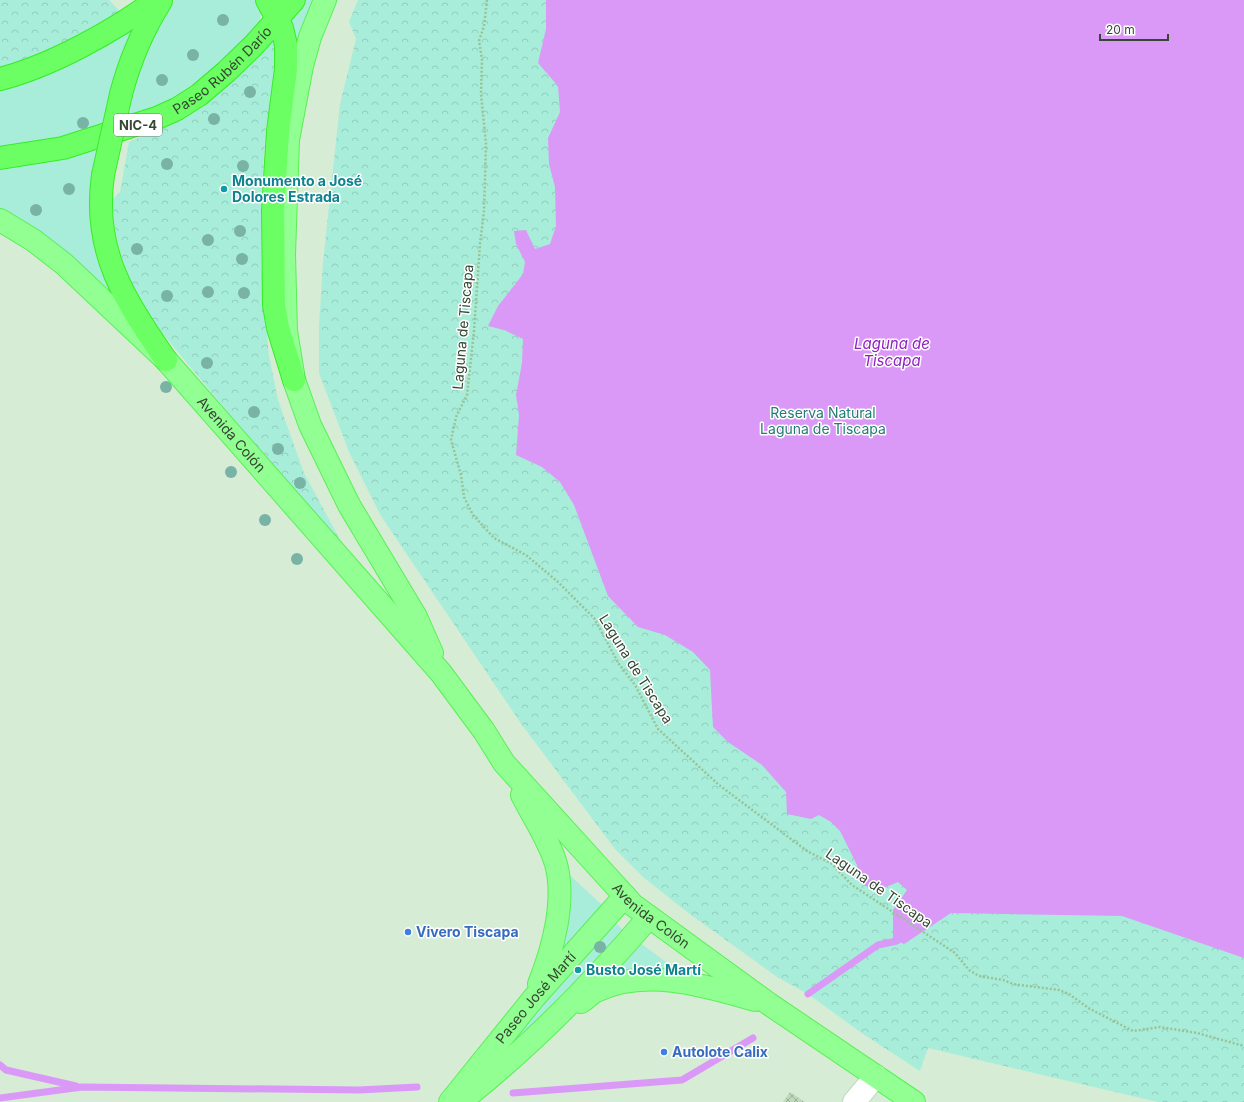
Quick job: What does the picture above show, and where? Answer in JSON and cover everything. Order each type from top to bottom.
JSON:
[{"type":"highway","points":[[0,79],[68,52],[128,20],[156,0]]},
{"type":"highway","points":[[162,0],[140,37],[132,55],[121,94],[103,176],[100,214],[103,235],[114,273],[134,312],[166,360]]},
{"type":"highway","points":[[266,0],[278,18],[285,38],[287,56],[278,131],[273,210],[274,305],[278,328],[294,380]]},
{"type":"highway","name":"NIC-4","points":[[278,18],[294,0]]},
{"type":"highway","name":"Paseo Rubén Darío","points":[[0,158],[63,148],[157,118],[177,109],[199,95],[226,72],[278,18]]},
{"type":"main road","name":"Avenida Colón","points":[[325,0],[310,37],[296,93],[288,140],[284,254],[286,331],[294,380],[310,424],[349,505],[416,617],[441,673]]},
{"type":"main road","name":"Avenida Colón","points":[[0,220],[33,240],[64,264],[166,360],[441,673],[484,731],[504,763],[625,896],[649,917],[769,1004],[914,1102]]},
{"type":"main road","points":[[504,763],[542,834],[556,864],[559,892],[557,923],[550,955],[533,998]]},
{"type":"main road","name":"Paseo José Martí","points":[[450,1102],[533,998],[625,896]]},
{"type":"main road","name":"Paseo José Martí","points":[[460,1102],[541,1033],[613,959],[649,917]]},
{"type":"main road","points":[[541,1033],[596,991],[630,981],[661,980],[707,987],[769,1004]]},
{"type":"street","points":[[854,1102],[876,1076]]},
{"type":"path","name":"Laguna de Tiscapa","points":[[487,0],[484,26],[479,41],[482,59],[481,94],[486,144],[484,211],[467,395],[456,417],[451,440],[461,475],[464,497],[473,515],[494,538],[526,555],[558,582],[594,618],[619,664],[635,685],[658,729],[719,785],[807,851],[832,864],[852,885],[955,953],[968,970],[979,976],[1002,980],[1013,984],[1059,990],[1069,994],[1090,1009],[1133,1031],[1160,1027],[1197,1033],[1244,1046]]},
{"type":"shaded area","name":"Reserva Natural Laguna de Tiscapa","points":[[0,0],[1244,0],[1244,1102],[0,1102]]},
{"type":"green space","points":[[0,0],[109,0],[128,20],[0,79]]},
{"type":"green space","points":[[175,0],[255,0],[260,10],[260,20],[255,30],[246,41],[203,79],[160,107],[129,117],[132,89],[139,66],[155,31]]},
{"type":"green space","points":[[304,0],[314,0],[297,48],[296,38],[288,18]]},
{"type":"green space","name":"Laguna de Tiscapa","points":[[358,0],[1244,0],[1244,1102],[1158,1102],[928,1048],[920,1071],[863,1034],[808,994],[777,977],[687,912],[643,877],[615,849],[522,725],[381,516],[349,452],[319,373],[319,326],[323,263],[340,104],[356,39],[349,22]]},
{"type":"green space","points":[[137,24],[104,127],[44,141],[0,146],[0,88]]},
{"type":"green space","points":[[275,33],[280,56],[266,127],[261,202],[261,265],[269,356],[278,400],[304,473],[352,562],[153,322],[124,264],[116,233],[113,199],[120,192],[129,142],[179,119],[218,93],[257,54]]},
{"type":"green space","points":[[100,150],[100,261],[113,296],[14,217],[0,209],[0,166]]},
{"type":"green space","points":[[562,868],[602,905],[558,960]]},
{"type":"green space","points":[[616,923],[624,931],[595,965],[513,1042],[509,1039],[585,951]]},
{"type":"green space","points":[[639,942],[682,974],[607,976]]},
{"type":"water","name":"Laguna de Tiscapa","points":[[546,0],[1244,0],[1244,958],[1122,916],[951,913],[904,944],[893,939],[893,910],[907,890],[898,882],[883,888],[874,888],[859,882],[857,865],[840,831],[831,822],[819,815],[811,819],[787,814],[786,792],[762,765],[728,742],[713,727],[710,670],[693,652],[665,635],[638,627],[608,596],[574,505],[560,482],[542,467],[516,455],[519,415],[516,395],[522,363],[523,339],[504,330],[488,326],[498,306],[523,274],[525,262],[516,244],[514,231],[526,230],[535,249],[550,244],[556,226],[555,187],[549,164],[548,138],[560,112],[558,86],[538,63],[546,29]]},
{"type":"building","points":[[790,1092],[805,1102],[783,1102]]},
{"type":"waterway","points":[[808,994],[878,945],[897,941]]},
{"type":"waterway","points":[[513,1093],[682,1080],[753,1038]]},
{"type":"waterway","points":[[0,1065],[6,1070],[76,1086]]},
{"type":"waterway","points":[[0,1098],[82,1087],[359,1090],[417,1087]]},
{"type":"place","name":"Monumento a José Dolores Estrada","points":[[224,189]]},
{"type":"place","name":"Vivero Tiscapa","points":[[408,932]]},
{"type":"place","name":"Busto José Martí","points":[[578,970]]},
{"type":"place","name":"Autolote Calix","points":[[664,1052]]}]
